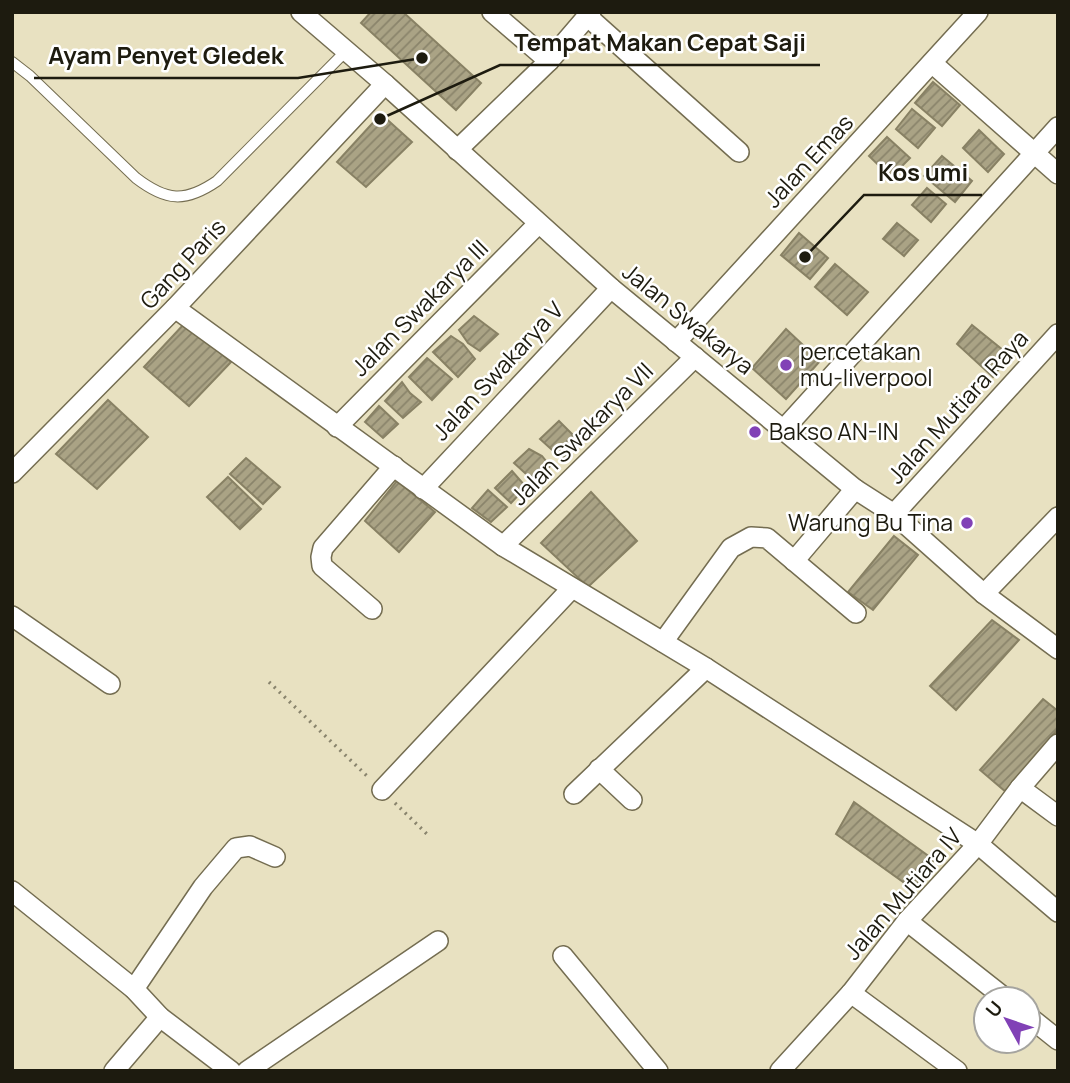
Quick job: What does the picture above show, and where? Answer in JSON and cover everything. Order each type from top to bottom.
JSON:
[{"type":"street","name":"Jalan Swakarya","points":[[301,12],[611,288],[855,489],[894,514],[984,594],[1058,649]]},
{"type":"street","points":[[492,12],[549,61]]},
{"type":"street","name":"Jalan Emas","points":[[676,342],[978,12]]},
{"type":"street","points":[[457,150],[549,61],[589,14],[738,152]]},
{"type":"street","points":[[932,63],[1058,174]]},
{"type":"street","name":"Gang Paris","points":[[12,472],[176,308],[385,84]]},
{"type":"street","points":[[785,429],[1058,127]]},
{"type":"street","name":"Jalan Swakarya III","points":[[337,427],[538,224]]},
{"type":"street","name":"Jalan Swakarya V","points":[[423,489],[611,288]]},
{"type":"street","points":[[176,308],[503,547],[706,668],[978,844],[1058,912]]},
{"type":"street","name":"Jalan Mutiara Raya","points":[[894,514],[1058,334]]},
{"type":"street","name":"Jalan Swakarya VII","points":[[503,547],[695,357]]},
{"type":"street","points":[[372,609],[322,566],[321,557],[323,548],[394,466]]},
{"type":"street","points":[[794,561],[855,489]]},
{"type":"street","points":[[984,594],[1058,517]]},
{"type":"street","points":[[663,642],[731,548],[751,537],[767,538],[856,612]]},
{"type":"street","points":[[382,790],[572,588]]},
{"type":"street","points":[[12,616],[110,684]]},
{"type":"street","points":[[574,794],[706,668]]},
{"type":"street","name":"Jalan Mutiara IV","points":[[784,1070],[851,993],[907,920],[978,844],[1020,788],[1058,744]]},
{"type":"street","points":[[599,769],[632,800]]},
{"type":"street","points":[[1020,788],[1058,816]]},
{"type":"street","points":[[134,989],[203,887],[236,848],[250,846],[275,857]]},
{"type":"street","points":[[12,891],[134,989],[160,1017],[231,1071]]},
{"type":"street","points":[[907,920],[988,985]]},
{"type":"street","points":[[247,1071],[438,941]]},
{"type":"street","points":[[563,956],[658,1071]]},
{"type":"street","points":[[851,993],[957,1071]]},
{"type":"street","points":[[114,1071],[160,1017]]},
{"type":"street","points":[[1042,1027],[1058,1040]]},
{"type":"lane","points":[[12,62],[136,178],[165,196],[186,196],[204,191],[218,181],[346,51]]},
{"type":"path","points":[[269,682],[429,836]]},
{"type":"building","points":[[371,12],[403,12],[481,83],[456,110],[361,23]]},
{"type":"building","points":[[933,82],[960,105],[942,126],[915,103]]},
{"type":"building","points":[[912,109],[935,128],[918,148],[896,129]]},
{"type":"building","points":[[381,114],[412,142],[366,187],[337,162]]},
{"type":"building","points":[[979,130],[1004,154],[988,172],[963,148]]},
{"type":"building","points":[[887,137],[910,158],[891,177],[869,156]]},
{"type":"building","points":[[942,156],[972,181],[955,202],[924,176]]},
{"type":"building","points":[[927,188],[946,204],[931,222],[912,205]]},
{"type":"building","points":[[897,223],[918,240],[904,256],[883,239]]},
{"type":"building","points":[[799,233],[828,258],[810,279],[781,255]]},
{"type":"building","points":[[835,264],[868,292],[847,315],[815,287]]},
{"type":"building","points":[[474,316],[498,334],[480,351],[468,343],[459,330]]},
{"type":"building","points":[[185,323],[231,362],[189,406],[144,367]]},
{"type":"building","points":[[972,325],[1009,355],[993,377],[957,344]]},
{"type":"building","name":"percetakan mu-liverpool","points":[[786,329],[820,361],[786,399],[752,368]]},
{"type":"building","points":[[451,336],[463,344],[475,359],[458,377],[433,352]]},
{"type":"building","points":[[427,358],[452,379],[432,400],[409,377]]},
{"type":"building","points":[[402,382],[421,402],[403,418],[385,401]]},
{"type":"building","points":[[108,400],[148,437],[97,489],[56,454]]},
{"type":"building","points":[[379,406],[398,424],[383,438],[365,422]]},
{"type":"building","points":[[559,421],[580,442],[562,459],[540,439]]},
{"type":"building","points":[[529,449],[542,456],[550,466],[536,483],[514,463]]},
{"type":"building","points":[[246,458],[280,487],[263,504],[230,474]]},
{"type":"building","points":[[512,471],[526,487],[511,503],[495,488]]},
{"type":"building","points":[[228,477],[261,509],[240,529],[207,497]]},
{"type":"building","points":[[397,481],[435,512],[399,552],[365,521]]},
{"type":"building","points":[[488,490],[507,507],[491,522],[472,508]]},
{"type":"building","points":[[591,492],[637,541],[588,587],[541,543]]},
{"type":"building","points":[[894,536],[918,555],[873,610],[848,592]]},
{"type":"building","points":[[992,620],[1019,640],[956,710],[930,686]]},
{"type":"building","points":[[1043,699],[1058,711],[1058,729],[1006,792],[980,770]]},
{"type":"building","points":[[854,802],[934,860],[913,889],[836,834]]},
{"type":"place","name":"Ayam Penyet Gledek","points":[[422,58]]},
{"type":"place","name":"Tempat Makan Cepat Saji","points":[[380,119]]},
{"type":"place","name":"Kos umi","points":[[805,257]]},
{"type":"place","name":"percetakan mu-liverpool","points":[[786,365]]},
{"type":"place","name":"Bakso AN-IN","points":[[755,432]]},
{"type":"place","name":"Warung Bu Tina","points":[[967,523]]}]
